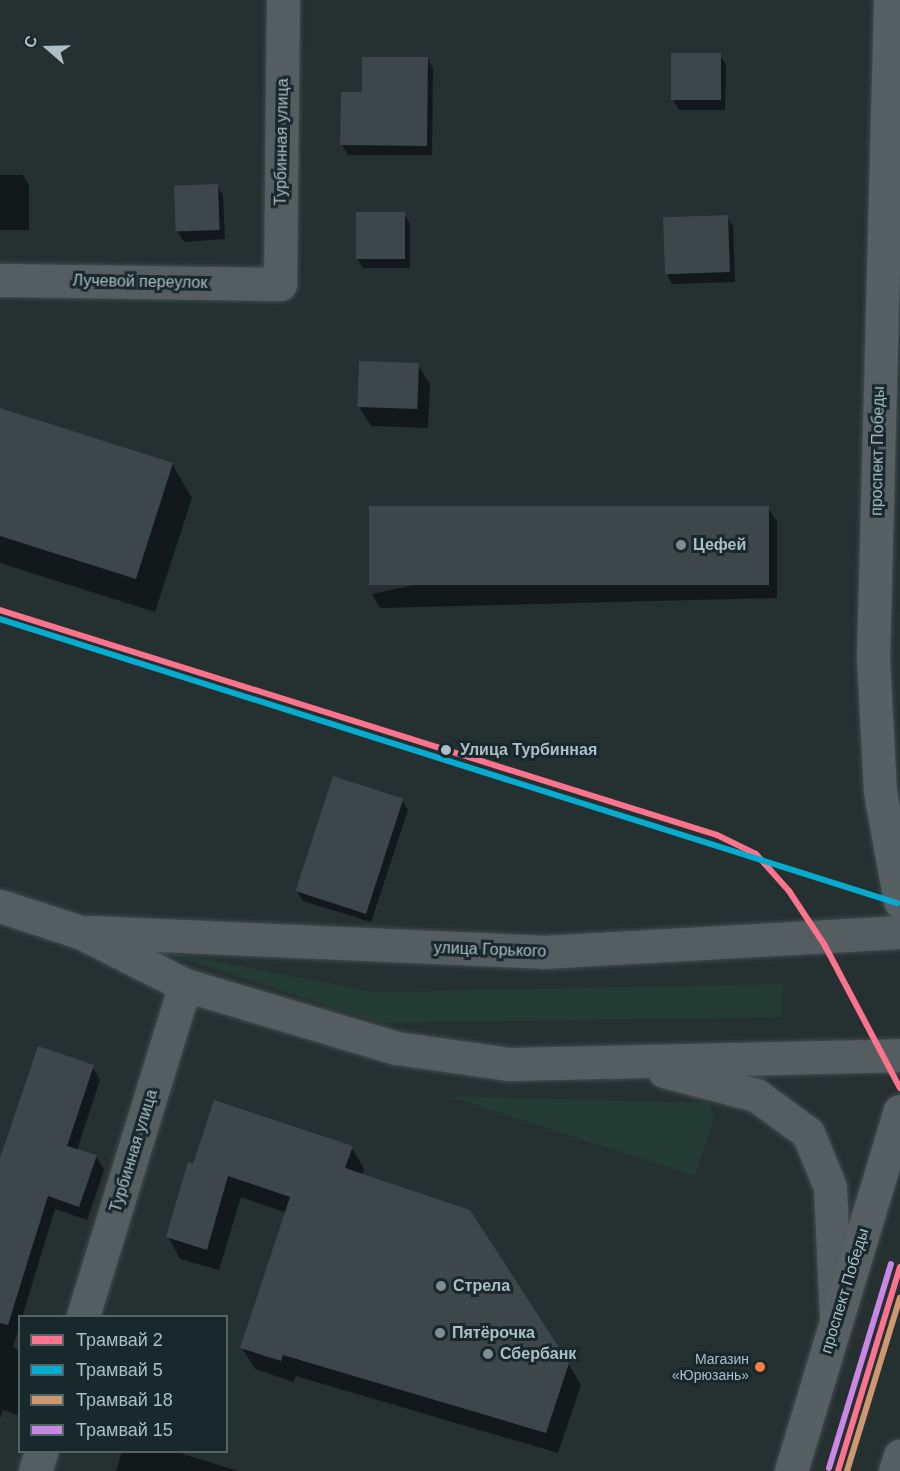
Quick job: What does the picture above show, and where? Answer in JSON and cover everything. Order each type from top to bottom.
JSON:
[{"type":"main road","name":"проспект Победы","points":[[890,0],[873,658],[880,792],[900,901]]},
{"type":"main road","name":"проспект Победы","points":[[792,1471],[900,1111]]},
{"type":"main road","points":[[895,1471],[900,1456]]},
{"type":"street","name":"Турбинная улица","points":[[280,284],[283,0]]},
{"type":"street","name":"Лучевой переулок","points":[[0,280],[280,284]]},
{"type":"street","name":"улица Горького","points":[[0,906],[80,932],[185,985],[397,1048],[510,1064],[900,1055]]},
{"type":"street","name":"улица Горького","points":[[80,932],[543,952],[900,932]]},
{"type":"street","name":"Турбинная улица","points":[[84,1315],[185,985]]},
{"type":"street","name":"улица Горького","points":[[625,1061],[756,1095],[808,1133],[830,1187],[836,1319]]},
{"type":"street","points":[[35,1471],[41,1453]]},
{"type":"green space","points":[[155,950],[375,992],[783,984],[781,1017],[381,1023]]},
{"type":"green space","points":[[447,1096],[709,1103],[714,1118],[695,1176]]},
{"type":"building","points":[[671,53],[721,53],[721,100],[671,100]]},
{"type":"building","points":[[362,57],[428,57],[427,146],[340,145],[341,92],[362,92]]},
{"type":"building","points":[[218,184],[220,230],[176,232],[174,186]]},
{"type":"building","points":[[356,212],[405,212],[405,259],[356,259]]},
{"type":"building","points":[[728,215],[730,272],[665,274],[663,217]]},
{"type":"building","points":[[359,361],[419,363],[417,409],[357,407]]},
{"type":"building","points":[[0,408],[173,463],[136,579],[0,536]]},
{"type":"building","points":[[369,506],[769,506],[769,585],[369,585]]},
{"type":"building","points":[[333,776],[403,799],[366,914],[296,891]]},
{"type":"building","points":[[38,1046],[94,1065],[67,1146],[97,1155],[79,1207],[48,1196],[8,1325],[0,1323],[0,1158]]},
{"type":"building","points":[[214,1100],[353,1146],[345,1168],[470,1210],[569,1363],[546,1433],[283,1355],[281,1361],[240,1348],[290,1197],[228,1176],[207,1250],[166,1237],[188,1162],[193,1164]]},
{"type":"tram line","name":"2","points":[[0,610],[717,835],[756,854],[789,891],[824,944],[900,1088]]},
{"type":"tram line","name":"5","points":[[0,619],[897,903]]},
{"type":"tram line","name":"15","points":[[829,1468],[891,1264]]},
{"type":"tram line","name":"2","points":[[838,1471],[900,1267]]},
{"type":"tram line","name":"18","points":[[847,1471],[900,1298]]},
{"type":"place","name":"Цефей","points":[[681,545]]},
{"type":"place","name":"Улица Турбинная","points":[[446,750]]},
{"type":"place","name":"Стрела","points":[[441,1286]]},
{"type":"place","name":"Пятёрочка","points":[[440,1333]]},
{"type":"place","name":"Сбербанк","points":[[488,1354]]},
{"type":"place","name":"Магазин «Юрюзань»","points":[[760,1367]]}]
